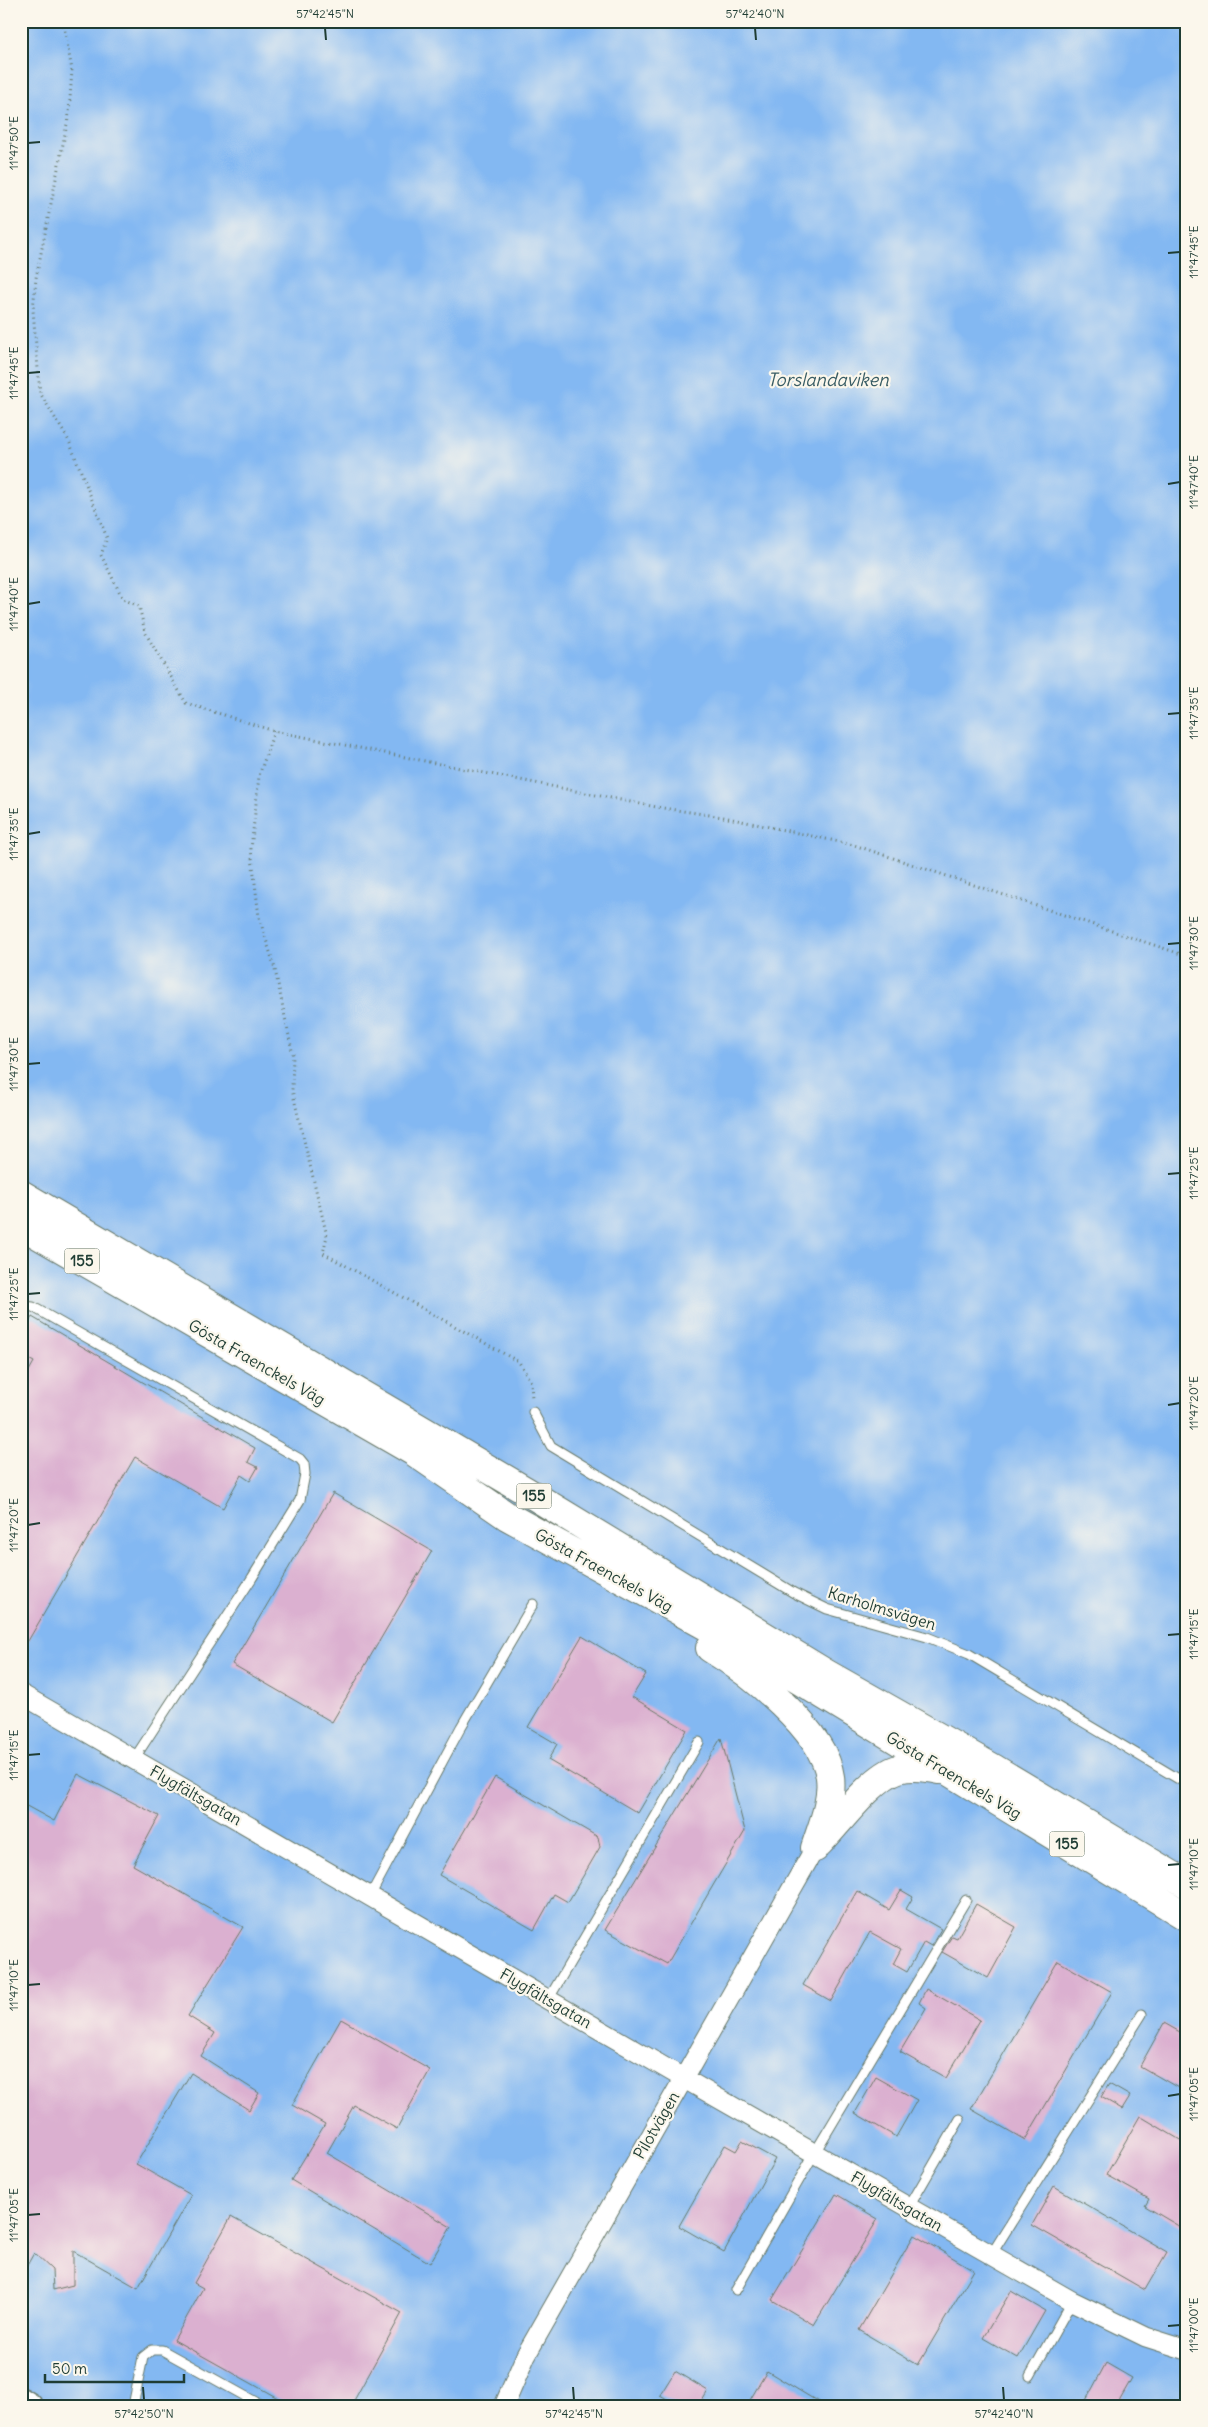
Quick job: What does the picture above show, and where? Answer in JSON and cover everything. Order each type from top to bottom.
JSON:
[{"type":"main road","name":"Gösta Fraenckels Väg","points":[[21,1194],[357,1390],[827,1674],[995,1769],[1045,1801],[1187,1884]]},
{"type":"main road","name":"Gösta Fraenckels Väg","points":[[21,1225],[414,1452],[507,1516],[748,1649],[1187,1917]]},
{"type":"main road","points":[[624,1582],[653,1611],[673,1626],[735,1663],[756,1679],[780,1700],[812,1740],[828,1766],[830,1793],[815,1848]]},
{"type":"main road","points":[[815,1848],[874,1784],[885,1775],[910,1767],[948,1771]]},
{"type":"street","name":"Flygfältsgatan","points":[[21,1694],[814,2154],[992,2255],[1072,2300],[1146,2336],[1187,2350]]},
{"type":"street","name":"Pilotvägen","points":[[504,2406],[526,2356],[815,1848]]},
{"type":"street","points":[[21,2401],[29,2406]]},
{"type":"lane","points":[[21,1308],[33,1306],[300,1459],[304,1464],[305,1474],[300,1500],[252,1578],[134,1759]]},
{"type":"lane","name":"Karholmsvägen","points":[[533,1412],[551,1446],[794,1593],[827,1609],[927,1636],[969,1654],[1187,1784]]},
{"type":"lane","points":[[370,1896],[461,1727],[533,1604]]},
{"type":"lane","points":[[548,2000],[699,1742]]},
{"type":"lane","points":[[736,2290],[814,2154],[966,1900]]},
{"type":"lane","points":[[992,2255],[1142,2014]]},
{"type":"lane","points":[[909,2208],[960,2120]]},
{"type":"lane","points":[[1030,2376],[1072,2300]]},
{"type":"lane","points":[[133,2406],[142,2357],[152,2350],[162,2350],[263,2406]]},
{"type":"path","points":[[63,21],[72,70],[69,114],[36,278],[33,310],[40,392],[69,441],[108,538],[101,555],[123,599],[139,606],[145,632],[186,703],[274,731],[656,807],[723,817],[854,845],[1187,956]]},
{"type":"path","points":[[274,731],[259,776],[251,849],[259,918],[274,965],[293,1055],[292,1090],[327,1236],[323,1253],[519,1362],[531,1382],[533,1412]]},
{"type":"water","name":"Torslandaviken","points":[[21,21],[1187,21],[1187,2406],[21,2406]]},
{"type":"building","points":[[32,1317],[255,1448],[248,1462],[258,1467],[250,1481],[241,1475],[223,1508],[135,1457],[21,1653],[21,1385],[34,1362],[21,1355],[21,1335]]},
{"type":"building","points":[[333,1493],[432,1551],[332,1722],[232,1664]]},
{"type":"building","points":[[582,1636],[646,1674],[632,1697],[687,1730],[638,1813],[548,1760],[557,1744],[528,1727]]},
{"type":"building","points":[[721,1738],[745,1831],[667,1964],[605,1930]]},
{"type":"building","points":[[78,1774],[159,1816],[133,1865],[243,1927],[188,2016],[215,2033],[201,2056],[259,2093],[249,2110],[191,2073],[136,2164],[191,2195],[138,2288],[73,2251],[73,2285],[53,2290],[52,2270],[34,2253],[21,2276],[21,1803],[54,1821]]},
{"type":"building","points":[[495,1777],[598,1837],[600,1847],[568,1902],[554,1894],[534,1930],[439,1875]]},
{"type":"building","points":[[901,1890],[913,1897],[906,1909],[941,1929],[931,1946],[924,1942],[907,1972],[893,1964],[901,1949],[870,1932],[831,2001],[803,1985],[857,1891],[889,1910]]},
{"type":"building","points":[[976,1904],[1016,1927],[988,1978],[942,1952],[952,1936],[957,1938]]},
{"type":"building","points":[[1058,1961],[1112,1992],[1025,2140],[971,2109]]},
{"type":"building","points":[[926,1989],[980,2020],[946,2078],[900,2052],[926,2008],[919,2003]]},
{"type":"building","points":[[341,2019],[430,2070],[397,2129],[354,2105],[327,2153],[451,2227],[430,2263],[291,2180],[325,2124],[292,2105]]},
{"type":"building","points":[[1164,2023],[1187,2036],[1187,2093],[1140,2066]]},
{"type":"building","points":[[876,2077],[917,2100],[896,2137],[855,2113]]},
{"type":"building","points":[[1109,2084],[1130,2096],[1122,2109],[1101,2097]]},
{"type":"building","points":[[1140,2116],[1187,2144],[1187,2231],[1145,2206],[1149,2199],[1106,2175]]},
{"type":"building","points":[[742,2141],[775,2159],[724,2252],[679,2226],[725,2145],[736,2151]]},
{"type":"building","points":[[1054,2186],[1167,2252],[1145,2290],[1032,2225]]},
{"type":"building","points":[[836,2194],[878,2219],[814,2325],[772,2300]]},
{"type":"building","points":[[231,2217],[402,2313],[351,2406],[292,2406],[174,2340],[203,2288],[194,2283]]},
{"type":"building","points":[[914,2235],[974,2270],[918,2365],[859,2330]]},
{"type":"building","points":[[1011,2291],[1045,2311],[1018,2358],[983,2338]]},
{"type":"building","points":[[1106,2363],[1132,2378],[1116,2406],[1083,2406]]},
{"type":"building","points":[[675,2371],[708,2391],[699,2406],[679,2406],[660,2395]]},
{"type":"building","points":[[767,2371],[825,2406],[759,2406],[750,2400]]}]
